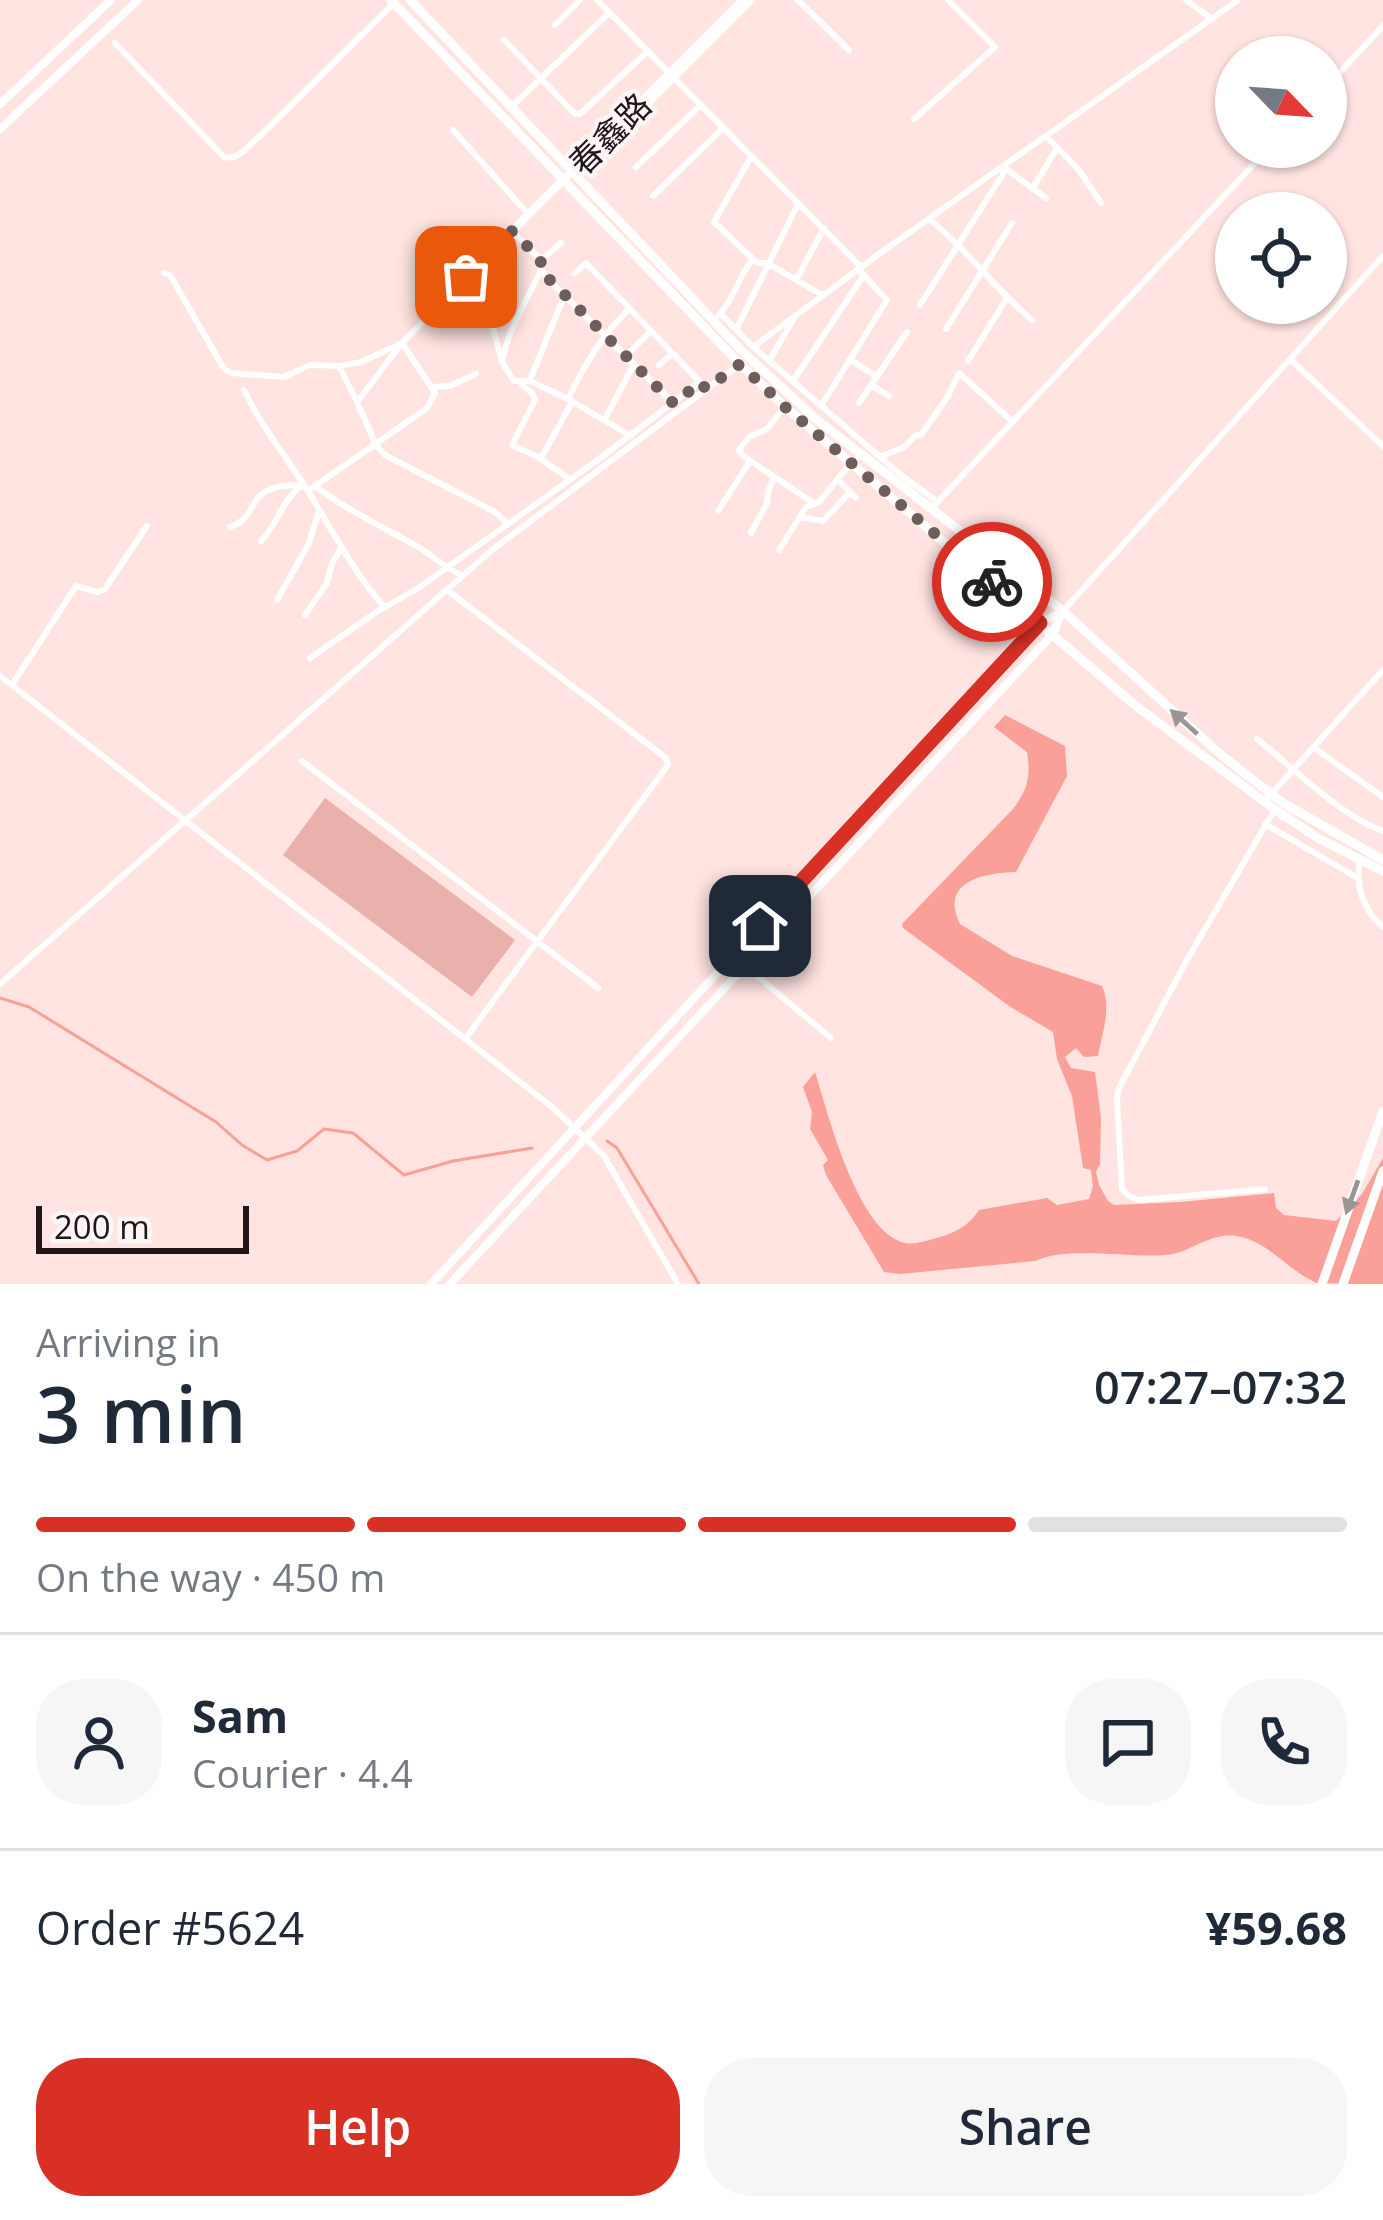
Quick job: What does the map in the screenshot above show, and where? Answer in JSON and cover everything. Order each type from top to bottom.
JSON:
[{"type":"main road","points":[[0,104],[111,0]]},
{"type":"main road","points":[[0,129],[138,0]]},
{"type":"main road","points":[[410,0],[740,364],[785,406],[1136,706],[1267,797],[1383,860]]},
{"type":"main road","name":"春鑫路","points":[[476,266],[747,0]]},
{"type":"main road","points":[[393,2],[816,419],[866,452],[1063,611],[1275,809],[1318,838],[1383,871]]},
{"type":"main road","points":[[36,70],[48,84]]},
{"type":"main road","points":[[431,1284],[1040,623],[1063,611]]},
{"type":"main road","points":[[450,1284],[1053,634],[1063,611]]},
{"type":"main road","points":[[1322,1284],[1383,1111]]},
{"type":"main road","points":[[1343,1284],[1383,1171]]},
{"type":"street","points":[[555,26],[580,0]]},
{"type":"street","points":[[597,0],[824,228],[887,300],[821,406]]},
{"type":"street","points":[[798,0],[849,50]]},
{"type":"street","points":[[914,119],[995,47],[948,0]]},
{"type":"street","points":[[1186,0],[1212,19]]},
{"type":"street","points":[[753,347],[1238,0]]},
{"type":"street","points":[[115,43],[230,159],[257,139],[393,2]]},
{"type":"street","points":[[511,107],[609,12]]},
{"type":"street","points":[[1347,65],[1383,26]]},
{"type":"street","points":[[504,40],[575,114],[647,51]]},
{"type":"street","points":[[637,166],[701,105]]},
{"type":"street","points":[[653,196],[723,128]]},
{"type":"street","points":[[453,130],[529,215]]},
{"type":"street","points":[[1046,136],[1101,202]]},
{"type":"street","points":[[1034,187],[1058,148]]},
{"type":"street","points":[[751,157],[714,223],[753,259],[822,295]]},
{"type":"street","points":[[1003,167],[1046,198]]},
{"type":"street","points":[[920,305],[1003,175],[1003,167]]},
{"type":"street","points":[[753,259],[717,317],[821,406],[866,452],[880,457],[934,506],[1250,168]]},
{"type":"street","points":[[736,330],[799,203]]},
{"type":"street","points":[[929,218],[1032,320]]},
{"type":"street","points":[[946,329],[1012,223]]},
{"type":"street","points":[[796,280],[824,228]]},
{"type":"street","points":[[502,359],[542,270],[541,260],[512,231]]},
{"type":"street","points":[[541,260],[561,243]]},
{"type":"street","points":[[1063,611],[1383,256]]},
{"type":"street","points":[[574,273],[586,263],[706,389]]},
{"type":"street","points":[[357,402],[402,343],[476,266]]},
{"type":"street","points":[[476,266],[502,359],[514,381],[530,381],[631,436]]},
{"type":"street","points":[[542,270],[674,404]]},
{"type":"street","points":[[793,381],[861,270]]},
{"type":"street","points":[[164,273],[170,275],[229,372],[284,377],[310,365],[361,362],[402,343]]},
{"type":"street","points":[[530,381],[565,294]]},
{"type":"street","points":[[968,361],[1007,298]]},
{"type":"street","points":[[541,458],[589,356],[628,310]]},
{"type":"street","points":[[769,361],[796,314]]},
{"type":"street","points":[[626,356],[650,332]]},
{"type":"street","points":[[859,403],[908,332]]},
{"type":"street","points":[[261,541],[292,494],[309,488],[427,409],[435,393],[402,343]]},
{"type":"street","points":[[659,365],[672,354]]},
{"type":"street","points":[[1290,359],[1383,446]]},
{"type":"street","points":[[850,360],[878,376]]},
{"type":"street","points":[[604,420],[634,364]]},
{"type":"street","points":[[0,984],[492,550],[740,364]]},
{"type":"street","points":[[339,366],[385,455],[495,512],[508,524]]},
{"type":"street","points":[[880,457],[921,435],[959,373],[1013,422]]},
{"type":"street","points":[[432,387],[450,386],[476,374]]},
{"type":"street","points":[[520,382],[535,400],[512,445],[570,479]]},
{"type":"street","points":[[310,658],[508,524],[700,382]]},
{"type":"street","points":[[872,385],[889,395]]},
{"type":"street","points":[[244,390],[262,425],[309,488],[319,511],[385,608]]},
{"type":"street","points":[[785,406],[767,429],[740,446],[740,453],[815,504]]},
{"type":"street","points":[[779,550],[806,507],[815,504],[866,452]]},
{"type":"street","points":[[718,511],[750,461]]},
{"type":"street","points":[[751,533],[775,477]]},
{"type":"street","points":[[800,517],[824,521],[853,495],[838,480]]},
{"type":"street","points":[[230,527],[242,522],[256,497],[267,489],[309,488],[463,576]]},
{"type":"street","points":[[277,600],[309,543],[319,511]]},
{"type":"street","points":[[12,685],[76,586],[97,592],[106,589],[146,526]]},
{"type":"street","points":[[305,615],[328,583],[342,547]]},
{"type":"street","points":[[447,590],[666,758],[668,765],[465,1039]]},
{"type":"street","points":[[1267,797],[1383,670]]},
{"type":"street","points":[[0,676],[551,1106],[604,1156],[678,1284]]},
{"type":"street","points":[[1258,739],[1364,823],[1383,831]]},
{"type":"street","points":[[1313,747],[1383,796]]},
{"type":"street","points":[[302,761],[598,988]]},
{"type":"street","points":[[1265,1189],[1138,1200],[1130,1196],[1122,1189],[1117,1100],[1168,995],[1275,809]]},
{"type":"street","points":[[1265,824],[1356,877]]},
{"type":"street","points":[[1360,860],[1356,877],[1372,918],[1383,927]]},
{"type":"street","points":[[745,966],[831,1037]]},
{"type":"shaded area","points":[[1005,715],[1065,746],[1067,776],[1016,872],[968,882],[955,898],[955,909],[960,924],[1012,956],[1102,986],[1106,1012],[1098,1056],[1084,1057],[1076,1048],[1065,1057],[1071,1068],[1095,1072],[1101,1118],[1096,1172],[1108,1201],[1114,1205],[1180,1202],[1274,1193],[1276,1208],[1284,1215],[1336,1221],[1362,1194],[1383,1158],[1383,1284],[1317,1283],[1258,1244],[1236,1236],[1166,1255],[1080,1253],[1035,1261],[884,1272],[826,1175],[823,1165],[828,1160],[810,1129],[812,1112],[803,1087],[815,1072],[859,1195],[888,1234],[905,1243],[954,1232],[979,1210],[1047,1198],[1057,1205],[1089,1199],[1093,1186],[1091,1170],[1083,1168],[1072,1096],[1057,1059],[1053,1032],[1009,1006],[902,924],[1022,795],[1028,775],[1027,752],[994,727]]},
{"type":"shaded area","points":[[325,798],[515,940],[472,997],[283,855]]},
{"type":"waterway","points":[[0,998],[29,1007],[216,1122],[267,1160],[297,1151],[324,1129],[353,1133],[404,1175],[532,1148]]},
{"type":"waterway","points":[[607,1141],[617,1148],[699,1284]]},
{"type":"way so far","points":[[466,277],[512,231],[541,260],[540,268],[550,280],[674,404],[700,382],[706,389],[740,364],[992,582]]},
{"type":"route","points":[[760,926],[1040,623],[992,582]]}]
